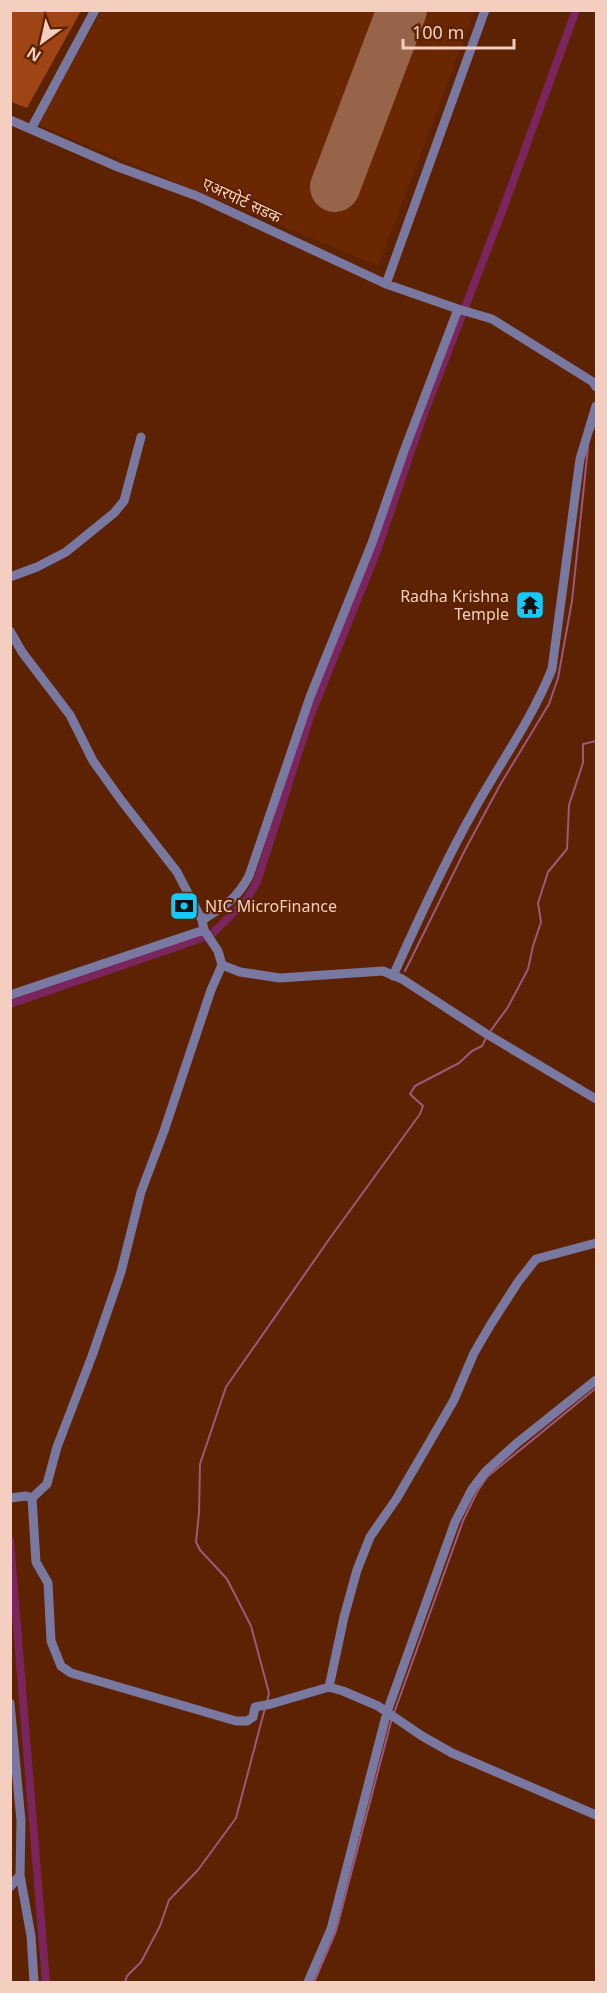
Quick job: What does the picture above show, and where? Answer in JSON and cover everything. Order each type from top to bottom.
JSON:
[{"type":"street","points":[[31,129],[95,10]]},
{"type":"street","points":[[386,284],[484,10]]},
{"type":"street","name":"एअरपोर्ट सडक","points":[[10,120],[118,167],[197,196],[386,284],[462,311],[492,319],[597,387]]},
{"type":"street","points":[[10,995],[85,971],[203,925],[239,893],[249,876],[310,697],[372,543],[404,451],[462,311]]},
{"type":"street","points":[[393,976],[473,811],[542,695],[552,669],[580,459],[597,406]]},
{"type":"street","points":[[10,578],[66,552],[114,513],[127,494],[141,437]]},
{"type":"street","points":[[10,631],[22,652],[70,715],[93,761],[120,800],[177,872],[218,951],[222,965],[211,990],[141,1192],[121,1272],[57,1447],[47,1484],[28,1497],[10,1498]]},
{"type":"street","points":[[222,965],[240,972],[280,978],[383,971],[402,979],[488,1035],[597,1099]]},
{"type":"street","points":[[329,1687],[346,1608],[357,1570],[370,1538],[397,1498],[454,1400],[474,1353],[491,1324],[536,1259],[597,1243]]},
{"type":"street","points":[[308,1983],[331,1929],[391,1714],[455,1522],[472,1489],[486,1471],[597,1380]]},
{"type":"street","points":[[28,1497],[36,1563],[48,1583],[51,1641],[62,1666],[71,1673],[236,1721],[247,1721],[253,1717],[255,1707],[329,1687],[365,1699],[452,1753],[597,1815]]},
{"type":"street","points":[[10,1703],[21,1821],[20,1875],[31,1936],[34,1983]]},
{"type":"street","points":[[10,1887],[20,1875]]},
{"type":"shaded area","points":[[11,10],[81,11],[27,108],[11,102]]},
{"type":"shaded area","points":[[101,11],[475,11],[378,266],[38,125]]},
{"type":"waterway","points":[[213,933],[247,899],[257,882],[310,717],[377,551],[422,419],[503,209],[576,10]]},
{"type":"waterway","points":[[593,430],[596,421]]},
{"type":"waterway","points":[[405,971],[500,785],[549,704],[558,678],[572,601],[588,447]]},
{"type":"waterway","points":[[489,1033],[508,1007],[528,969],[541,922],[538,903],[548,872],[567,849],[569,805],[583,763],[583,744],[596,741]]},
{"type":"waterway","points":[[10,1004],[205,937]]},
{"type":"waterway","points":[[267,1702],[269,1693],[251,1626],[227,1579],[200,1550],[196,1542],[200,1464],[226,1387],[420,1114],[423,1106],[410,1094],[415,1086],[459,1063],[472,1051],[482,1046],[486,1038]]},
{"type":"waterway","points":[[394,1713],[463,1521],[477,1492],[487,1477],[596,1388]]},
{"type":"waterway","points":[[10,1541],[46,1982]]},
{"type":"waterway","points":[[125,1982],[127,1976],[141,1962],[160,1926],[169,1900],[198,1870],[236,1818],[265,1708]]},
{"type":"waterway","points":[[314,1982],[336,1931],[392,1718]]},
{"type":"runway","points":[[335,187],[402,10]]},
{"type":"place","name":"Radha Krishna Temple","points":[[530,605]]},
{"type":"place","name":"NIC MicroFinance","points":[[184,906]]}]
